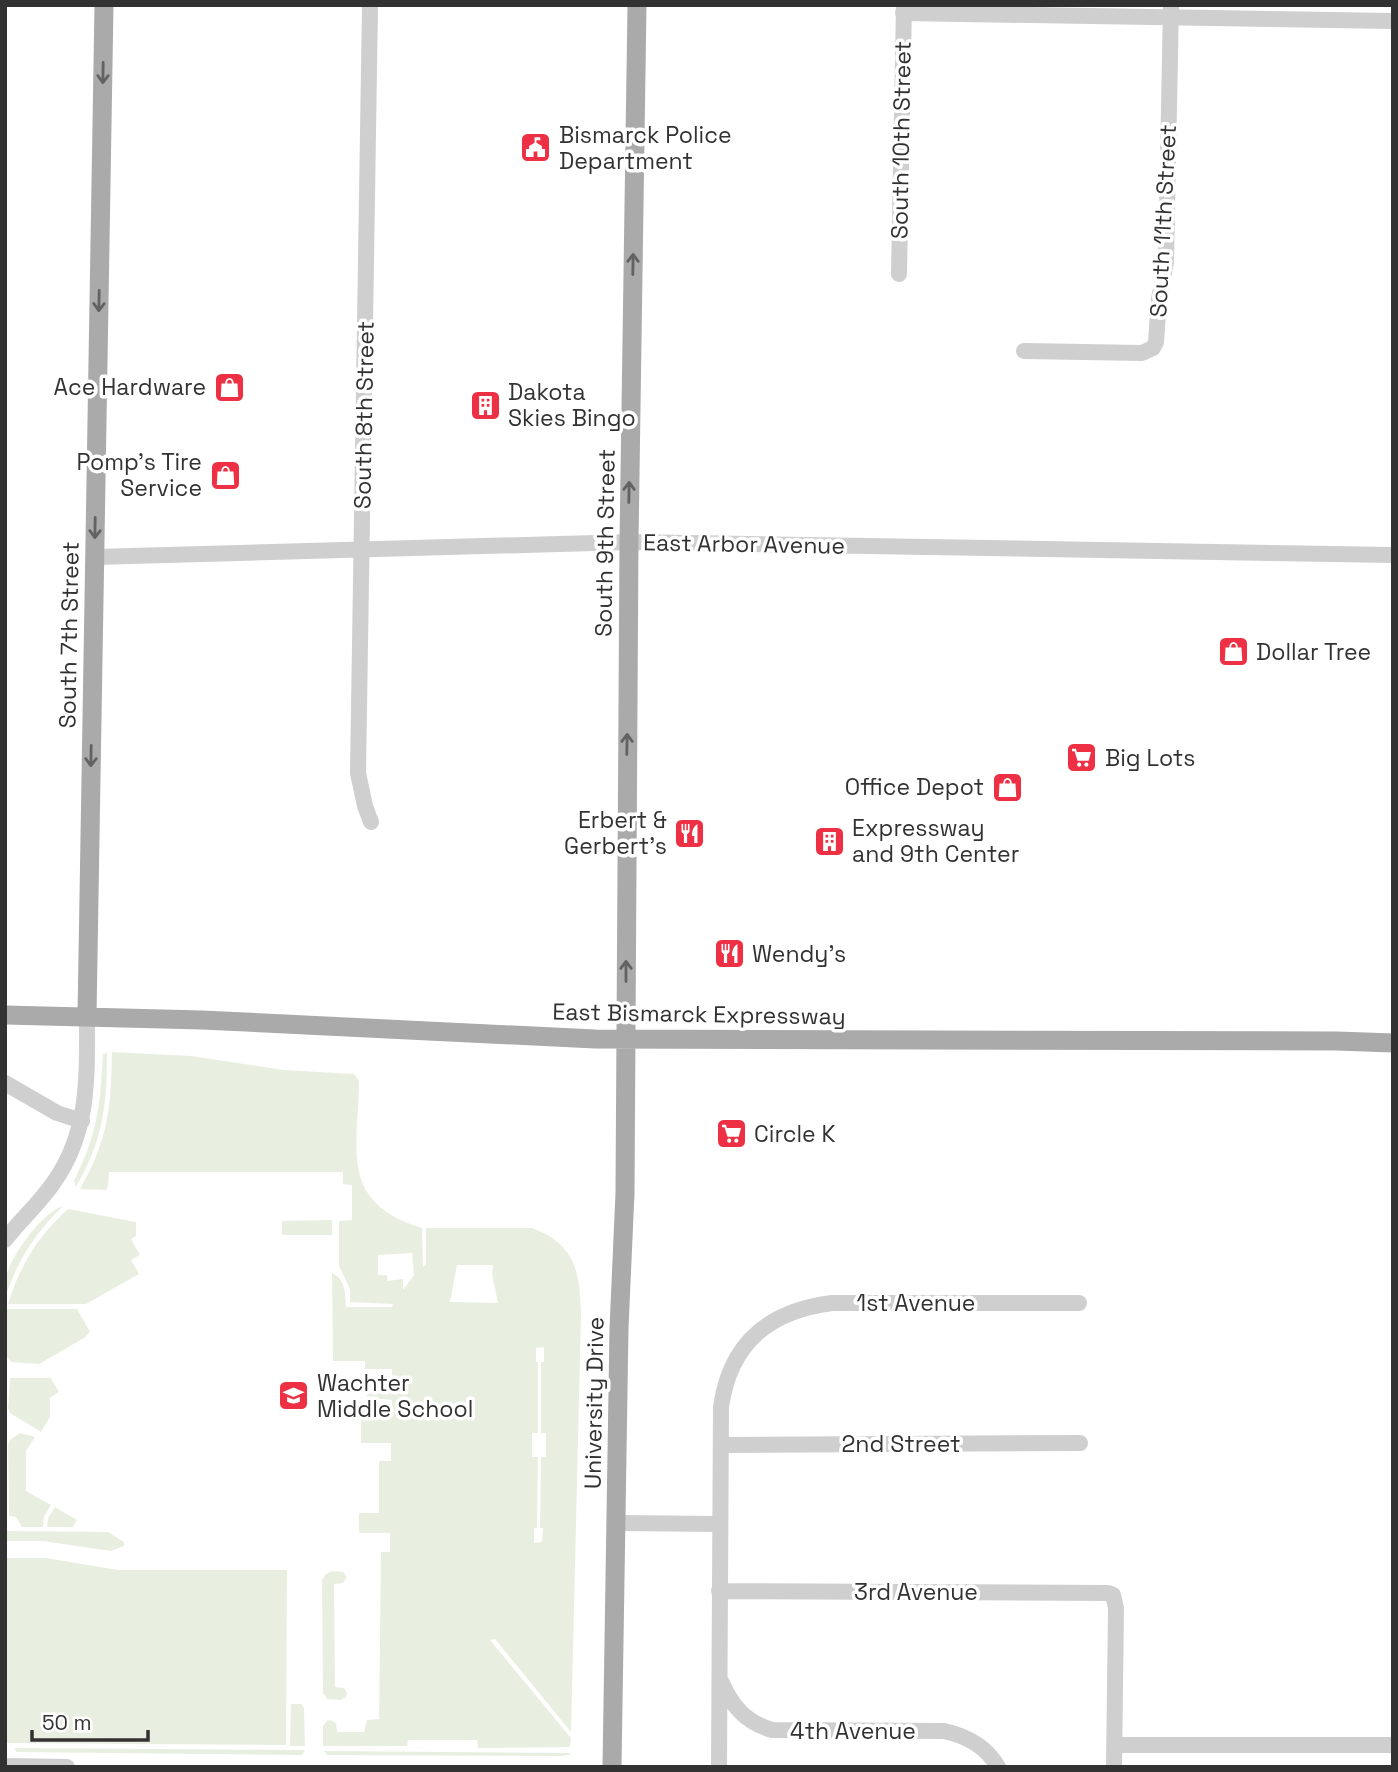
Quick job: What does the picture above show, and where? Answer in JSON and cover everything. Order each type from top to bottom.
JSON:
[{"type":"main road","name":"South 7th Street","points":[[87,1016],[104,5]]},
{"type":"main road","name":"South 9th Street","points":[[626,1040],[629,542],[637,5]]},
{"type":"main road","name":"East Bismarck Expressway","points":[[5,1015],[87,1016],[626,1040],[1393,1043]]},
{"type":"main road","name":"University Drive","points":[[612,1767],[626,1040]]},
{"type":"street","name":"South 8th Street","points":[[370,5],[358,774],[371,822]]},
{"type":"street","points":[[903,9],[1171,11],[1393,21]]},
{"type":"street","name":"South 10th Street","points":[[898,274],[903,9]]},
{"type":"street","name":"South 11th Street","points":[[1024,351],[1142,353],[1153,348],[1156,342],[1159,299],[1166,262],[1171,11]]},
{"type":"street","name":"East Arbor Avenue","points":[[95,557],[629,542],[1393,555]]},
{"type":"street","name":"South 7th Street","points":[[5,1240],[64,1169],[72,1153],[82,1121],[88,1078],[87,1016]]},
{"type":"street","points":[[5,1083],[20,1089],[57,1113],[82,1121]]},
{"type":"street","name":"1st Avenue","points":[[721,1445],[721,1407],[726,1379],[740,1351],[772,1322],[800,1310],[832,1303],[1079,1303]]},
{"type":"street","name":"2nd Street","points":[[721,1445],[1080,1443]]},
{"type":"street","points":[[719,1767],[721,1445]]},
{"type":"street","points":[[617,1523],[720,1524]]},
{"type":"street","name":"3rd Avenue","points":[[719,1591],[1102,1592],[1113,1595],[1116,1608],[1114,1745]]},
{"type":"street","name":"4th Avenue","points":[[720,1679],[730,1700],[742,1715],[750,1722],[772,1730],[944,1731],[978,1743],[998,1767]]},
{"type":"street","points":[[1114,1767],[1114,1745],[1393,1745]]},
{"type":"street","points":[[5,1766],[67,1767]]},
{"type":"green space","points":[[112,1052],[191,1056],[284,1070],[354,1074],[359,1081],[359,1173],[366,1190],[378,1205],[396,1218],[422,1228],[423,1267],[426,1264],[426,1228],[532,1228],[558,1242],[567,1251],[577,1273],[581,1315],[571,1732],[495,1639],[490,1640],[571,1738],[570,1747],[478,1748],[477,1740],[408,1740],[407,1746],[323,1746],[323,1726],[327,1721],[336,1723],[337,1732],[364,1732],[367,1720],[379,1719],[381,1552],[390,1552],[390,1533],[359,1533],[359,1513],[379,1513],[379,1461],[391,1461],[391,1443],[361,1443],[361,1410],[392,1407],[392,1400],[367,1397],[365,1383],[369,1379],[392,1380],[392,1369],[365,1369],[365,1361],[333,1361],[332,1273],[342,1283],[346,1307],[392,1307],[393,1304],[350,1302],[350,1289],[339,1266],[339,1221],[352,1220],[352,1185],[343,1184],[343,1172],[109,1172],[106,1190],[80,1189],[102,1139],[109,1107]],"holes":[[[412,1253],[414,1275],[403,1290],[403,1279],[387,1281],[387,1275],[378,1275],[378,1255]],[[457,1265],[493,1265],[492,1274],[498,1303],[450,1302]],[[544,1347],[544,1362],[541,1362],[541,1433],[546,1433],[546,1457],[541,1457],[542,1542],[534,1543],[534,1528],[537,1528],[538,1457],[532,1457],[532,1433],[538,1433],[536,1348]]]},
{"type":"green space","points":[[107,1053],[102,1122],[92,1154],[76,1187],[74,1181],[93,1133],[101,1089],[103,1054]]},
{"type":"green space","points":[[63,1206],[28,1248],[5,1298],[7,1272],[19,1249],[46,1217]]},
{"type":"green space","points":[[68,1209],[136,1222],[136,1236],[131,1239],[140,1255],[131,1260],[139,1274],[86,1304],[8,1304],[18,1276],[31,1252]]},
{"type":"green space","points":[[332,1220],[332,1235],[282,1235],[282,1221]]},
{"type":"green space","points":[[7,1309],[77,1309],[90,1332],[39,1364],[11,1362],[5,1354]]},
{"type":"green space","points":[[10,1378],[51,1378],[59,1392],[50,1398],[50,1417],[41,1432],[10,1413]]},
{"type":"green space","points":[[20,1433],[35,1437],[26,1451],[26,1491],[51,1505],[44,1517],[43,1527],[22,1527],[16,1517],[9,1516],[8,1445],[10,1440]]},
{"type":"green space","points":[[55,1507],[77,1520],[73,1527],[47,1527],[48,1518]]},
{"type":"green space","points":[[6,1531],[108,1532],[124,1542],[124,1546],[111,1551],[43,1541],[5,1541]]},
{"type":"green space","points":[[6,1558],[46,1558],[118,1570],[287,1570],[286,1745],[7,1743]]},
{"type":"green space","points":[[332,1571],[343,1572],[347,1577],[343,1583],[334,1584],[335,1687],[344,1688],[347,1693],[341,1700],[327,1699],[323,1693],[322,1580]]},
{"type":"green space","points":[[291,1704],[301,1704],[304,1708],[305,1746],[290,1746]]},
{"type":"green space","points":[[15,1748],[305,1750],[302,1755],[16,1752]]},
{"type":"green space","points":[[324,1751],[570,1753],[562,1756],[327,1755]]},
{"type":"place","name":"Bismarck Police Department","points":[[536,148]]},
{"type":"place","name":"Ace Hardware","points":[[229,387]]},
{"type":"place","name":"Dakota Skies Bingo","points":[[485,405]]},
{"type":"place","name":"Pomp's Tire Service","points":[[225,475]]},
{"type":"place","name":"Dollar Tree","points":[[1233,652]]},
{"type":"place","name":"Big Lots","points":[[1082,758]]},
{"type":"place","name":"Office Depot","points":[[1007,787]]},
{"type":"place","name":"Erbert & Gerbert's","points":[[690,833]]},
{"type":"place","name":"Expressway and 9th Center","points":[[829,841]]},
{"type":"place","name":"Wendy's","points":[[729,954]]},
{"type":"place","name":"Circle K","points":[[731,1134]]},
{"type":"place","name":"Wachter Middle School","points":[[294,1396]]}]
